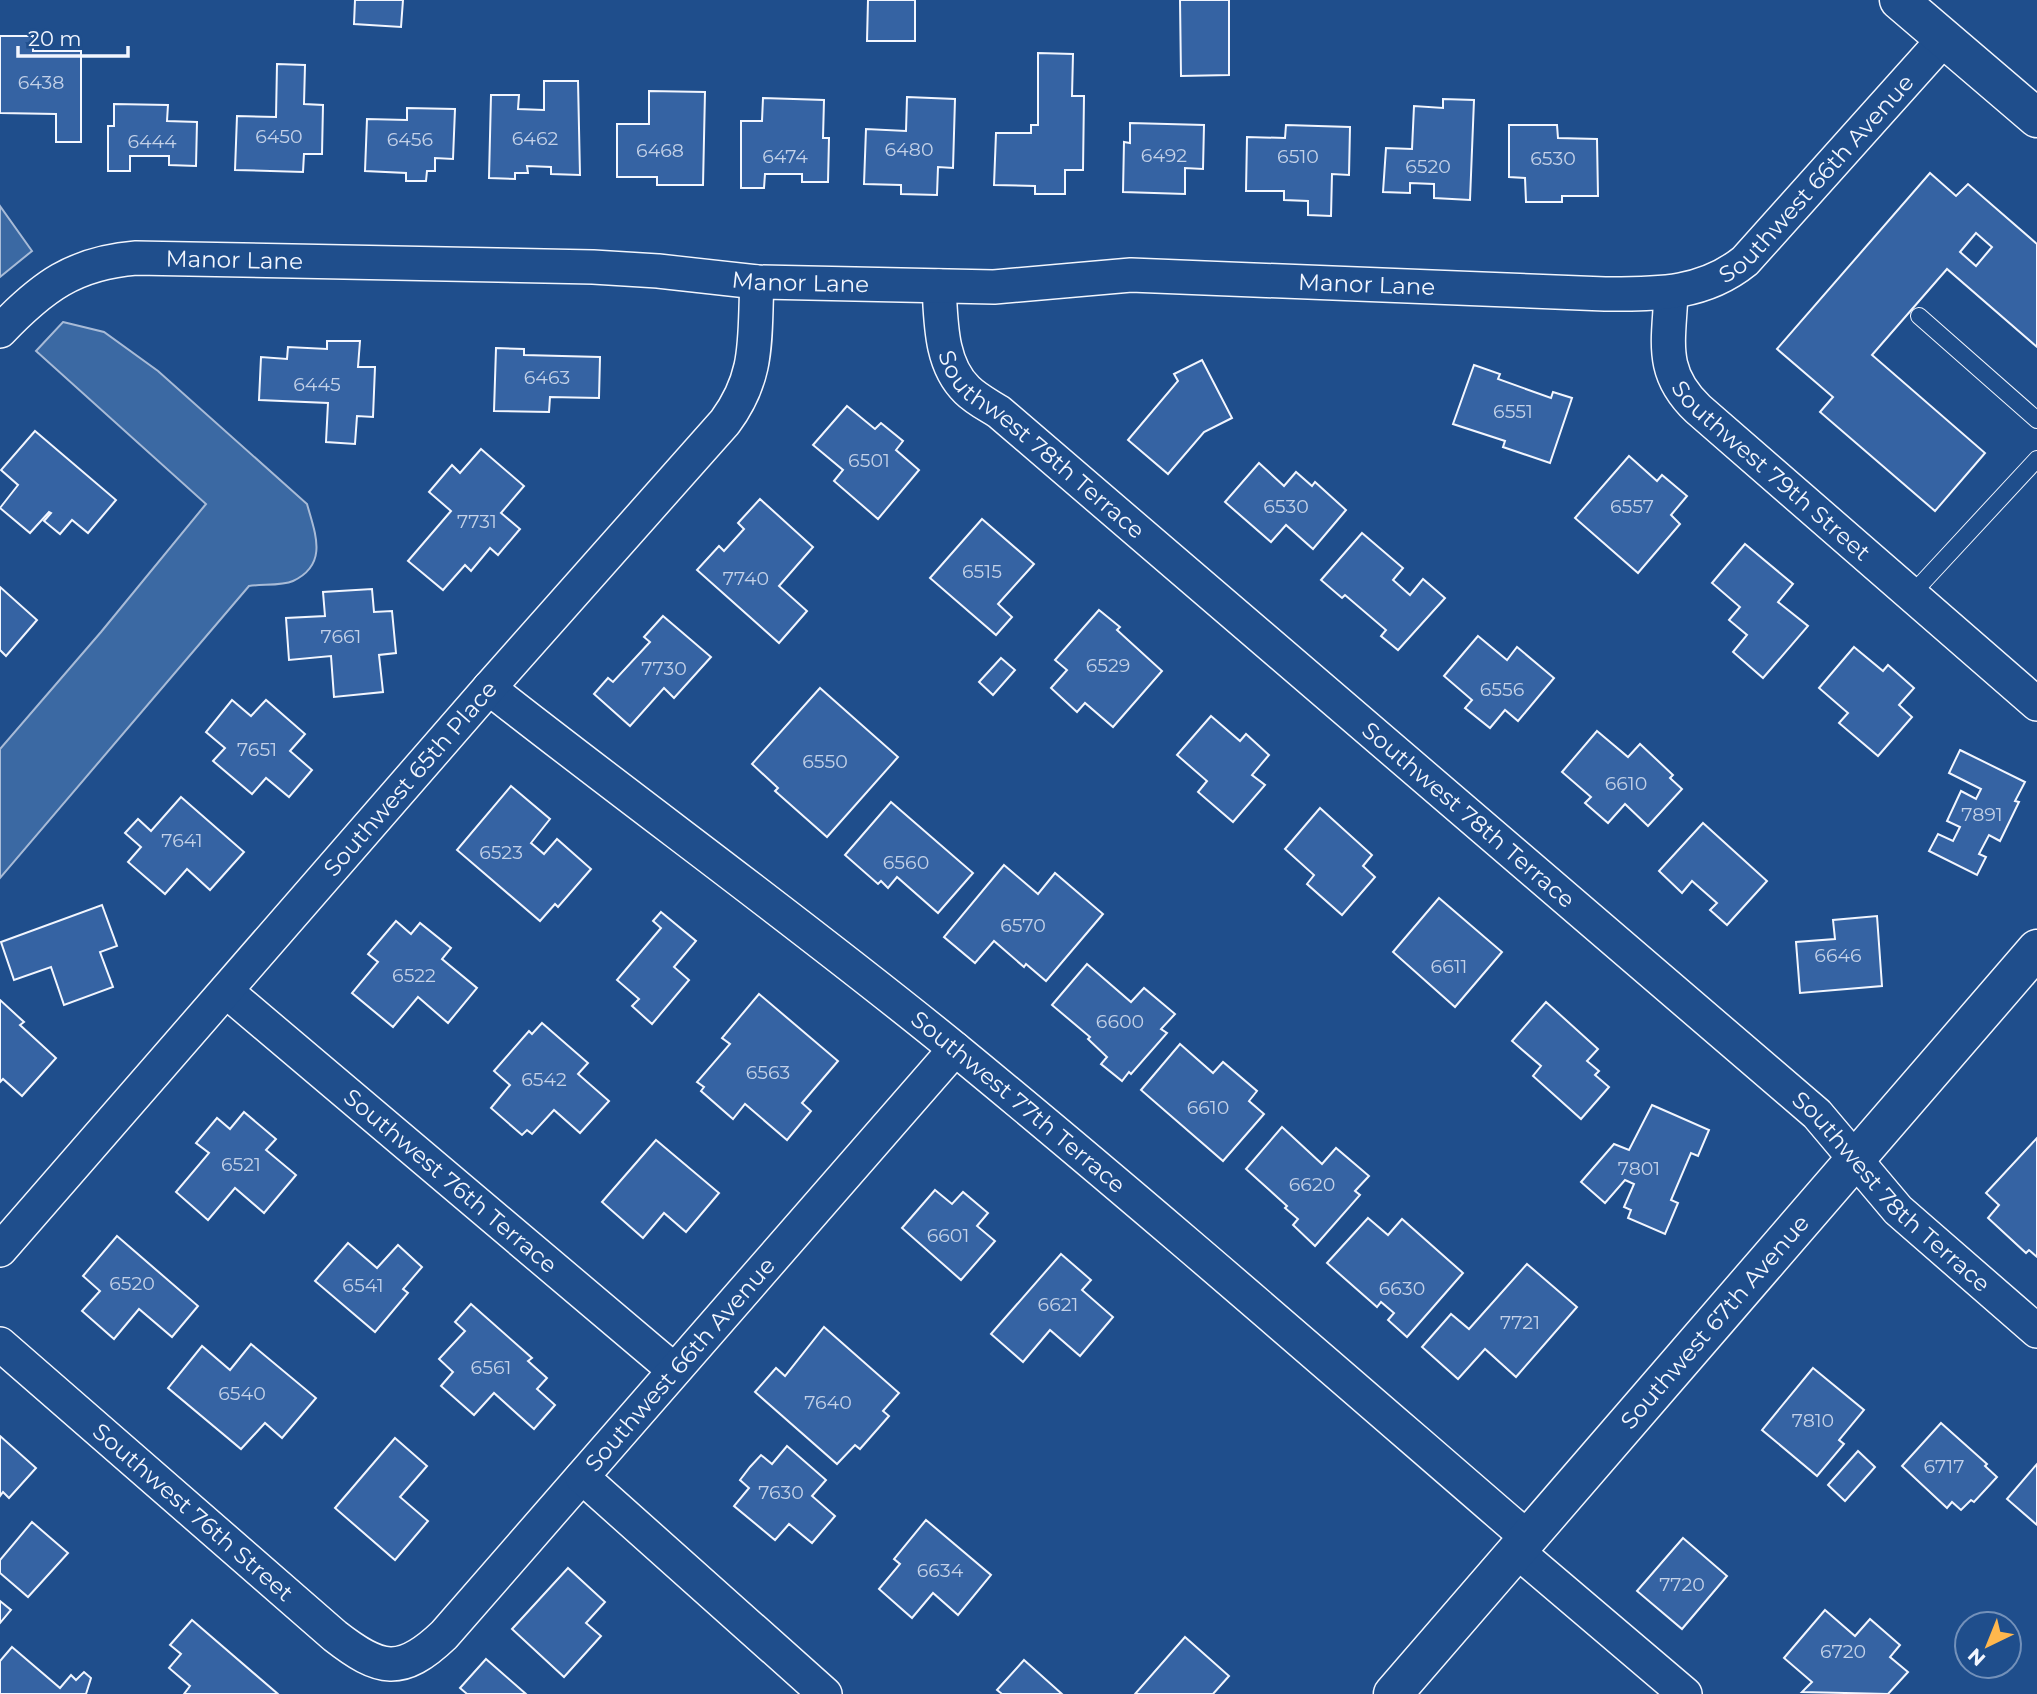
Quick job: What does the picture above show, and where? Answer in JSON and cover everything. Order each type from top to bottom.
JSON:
[{"type":"main road","points":[[1899,0],[2037,118]]},
{"type":"main road","name":"Southwest 67th Avenue","points":[[1393,1694],[2037,949]]},
{"type":"street","name":"Southwest 66th Avenue","points":[[1671,293],[1697,288],[1745,261],[1944,39]]},
{"type":"street","name":"Manor Lane","points":[[0,331],[44,289],[64,276],[99,263],[136,258],[593,267],[757,282],[994,287],[1131,275],[1539,289],[1605,294],[1671,293]]},
{"type":"street","name":"Southwest 65th Place","points":[[0,1250],[737,405],[746,389],[754,362],[757,282]]},
{"type":"street","name":"Southwest 78th Terrace","points":[[939,286],[945,347],[956,377],[967,390],[999,412],[1817,1114],[1898,1210],[2037,1331]]},
{"type":"street","name":"Southwest 79th Street","points":[[1671,293],[1669,361],[1672,375],[1680,390],[1698,409],[2037,704]]},
{"type":"street","name":"Southwest 77th Terrace","points":[[489,688],[691,845],[811,933],[955,1049],[1279,1322],[1685,1694]]},
{"type":"street","name":"Southwest 76th Terrace","points":[[226,991],[674,1370]]},
{"type":"street","name":"Southwest 66th Avenue","points":[[393,1665],[420,1655],[444,1635],[955,1049]]},
{"type":"street","name":"Southwest 76th Street","points":[[0,1344],[335,1636],[365,1658],[393,1665]]},
{"type":"street","points":[[582,1477],[825,1694]]},
{"type":"lane","points":[[1919,316],[2037,420]]},
{"type":"lane","points":[[1911,595],[2037,459]]},
{"type":"water","points":[[0,206],[32,251],[0,277]]},
{"type":"water","points":[[63,322],[104,332],[158,371],[307,504],[316,537],[315,557],[312,566],[293,581],[249,586],[0,878],[0,749],[206,504],[36,351]]},
{"type":"building","points":[[355,0],[403,0],[401,27],[354,24]]},
{"type":"building","points":[[868,0],[915,0],[915,41],[867,41]]},
{"type":"building","points":[[1180,0],[1229,0],[1229,75],[1181,76]]},
{"type":"building","points":[[0,36],[33,36],[33,51],[81,51],[81,142],[56,142],[56,114],[0,113]]},
{"type":"building","points":[[1038,53],[1073,54],[1072,96],[1084,96],[1083,170],[1065,170],[1065,194],[1035,194],[1035,186],[994,185],[996,133],[1031,133],[1031,125],[1038,125]]},
{"type":"building","points":[[277,64],[305,65],[304,104],[323,105],[322,154],[304,154],[303,172],[235,170],[237,116],[276,117]]},
{"type":"building","points":[[544,81],[578,81],[580,175],[551,174],[551,167],[527,166],[528,173],[515,173],[515,179],[489,178],[491,95],[519,95],[518,109],[544,110]]},
{"type":"building","points":[[649,91],[705,92],[703,185],[657,185],[657,177],[617,177],[617,124],[649,124]]},
{"type":"building","points":[[907,97],[955,99],[953,168],[938,167],[937,195],[901,194],[901,185],[864,184],[866,129],[906,131]]},
{"type":"building","points":[[763,98],[824,100],[823,138],[829,138],[828,182],[802,182],[802,174],[765,174],[764,188],[741,188],[741,121],[762,121]]},
{"type":"building","points":[[1443,99],[1474,100],[1470,200],[1434,198],[1434,184],[1410,183],[1410,193],[1383,192],[1386,148],[1412,149],[1414,106],[1443,108]]},
{"type":"building","points":[[114,104],[168,105],[167,121],[197,122],[196,166],[169,165],[169,156],[130,156],[130,171],[108,171],[108,126],[114,126]]},
{"type":"building","points":[[407,108],[455,109],[453,159],[435,158],[435,171],[427,171],[426,181],[406,181],[406,173],[365,171],[367,119],[407,120]]},
{"type":"building","points":[[1130,123],[1204,125],[1203,169],[1185,168],[1185,194],[1123,192],[1124,142],[1130,143]]},
{"type":"building","points":[[1286,125],[1350,127],[1349,175],[1332,174],[1331,216],[1308,215],[1308,201],[1284,200],[1284,191],[1246,191],[1247,137],[1285,138]]},
{"type":"building","points":[[1509,125],[1557,125],[1558,138],[1597,139],[1598,196],[1562,196],[1562,202],[1526,202],[1525,178],[1509,177]]},
{"type":"building","points":[[1930,173],[1956,196],[1968,184],[2037,244],[2037,347],[1947,269],[1872,355],[1985,453],[1935,511],[1820,412],[1833,397],[1777,349]],"holes":[[[1976,233],[1992,247],[1976,266],[1960,252]]]},
{"type":"building","points":[[327,341],[360,341],[358,367],[375,367],[373,417],[357,416],[355,444],[326,442],[328,403],[259,400],[261,357],[287,359],[288,347],[327,349]]},
{"type":"building","points":[[496,348],[524,349],[524,355],[600,357],[599,398],[550,397],[549,412],[494,411]]},
{"type":"building","points":[[1202,360],[1232,418],[1204,432],[1168,474],[1128,440],[1178,381],[1174,374]]},
{"type":"building","points":[[1474,365],[1500,374],[1498,379],[1551,398],[1553,392],[1572,398],[1550,463],[1503,447],[1505,441],[1453,424]]},
{"type":"building","points":[[847,406],[875,429],[881,423],[903,441],[896,450],[919,470],[878,519],[834,481],[843,470],[813,445]]},
{"type":"building","points":[[35,431],[116,500],[88,533],[72,520],[60,534],[44,521],[51,513],[49,512],[30,533],[0,508],[18,485],[1,470]]},
{"type":"building","points":[[481,449],[524,486],[501,513],[520,529],[498,555],[490,548],[471,571],[465,565],[443,590],[408,561],[451,511],[429,492],[452,465],[460,473]]},
{"type":"building","points":[[1629,456],[1657,481],[1662,475],[1687,496],[1671,515],[1680,524],[1638,573],[1575,518]]},
{"type":"building","points":[[1259,463],[1284,486],[1296,472],[1312,486],[1315,482],[1346,510],[1313,549],[1286,525],[1271,542],[1225,502]]},
{"type":"building","points":[[760,499],[813,547],[779,586],[807,611],[779,643],[697,570],[719,546],[724,551],[744,529],[738,523]]},
{"type":"building","points":[[982,519],[1034,564],[998,604],[1012,617],[996,635],[930,578]]},
{"type":"building","points":[[1362,533],[1403,568],[1393,580],[1410,595],[1423,579],[1445,598],[1398,650],[1381,636],[1386,630],[1345,595],[1342,598],[1321,580]]},
{"type":"building","points":[[1745,544],[1793,584],[1778,602],[1808,626],[1763,678],[1733,652],[1747,635],[1729,620],[1740,607],[1712,583]]},
{"type":"building","points":[[0,587],[37,620],[6,656],[0,650]]},
{"type":"building","points":[[372,589],[374,612],[392,611],[396,653],[379,655],[383,692],[334,697],[331,656],[289,660],[286,618],[325,616],[323,592]]},
{"type":"building","points":[[1099,610],[1120,627],[1117,630],[1162,671],[1113,727],[1085,703],[1077,712],[1051,688],[1067,670],[1055,660]]},
{"type":"building","points":[[663,616],[711,657],[674,698],[664,688],[630,726],[594,694],[608,678],[613,682],[650,642],[644,637]]},
{"type":"building","points":[[1478,636],[1507,660],[1517,647],[1554,678],[1518,721],[1505,710],[1490,728],[1465,708],[1472,700],[1444,676]]},
{"type":"building","points":[[1854,647],[1883,671],[1888,665],[1914,688],[1899,705],[1912,717],[1878,756],[1839,723],[1848,713],[1819,688]]},
{"type":"building","points":[[1001,658],[1015,670],[993,695],[979,682]]},
{"type":"building","points":[[820,688],[898,757],[827,837],[775,791],[778,788],[752,764]]},
{"type":"building","points":[[232,700],[251,716],[266,700],[305,734],[290,751],[312,770],[289,797],[266,778],[252,794],[213,761],[225,748],[206,732]]},
{"type":"building","points":[[1211,716],[1240,741],[1246,734],[1269,755],[1252,775],[1265,785],[1233,822],[1198,792],[1207,781],[1177,755]]},
{"type":"building","points":[[1597,731],[1628,757],[1640,744],[1673,775],[1670,778],[1682,789],[1648,826],[1625,804],[1608,823],[1585,803],[1591,797],[1562,772]]},
{"type":"building","points":[[1960,750],[2025,782],[2015,801],[2019,802],[2000,841],[1989,835],[1979,854],[1986,857],[1977,875],[1929,851],[1938,834],[1953,841],[1960,827],[1947,821],[1961,791],[1976,799],[1981,789],[1949,773]]},
{"type":"building","points":[[511,786],[550,819],[531,843],[544,854],[557,839],[591,869],[558,907],[555,904],[540,921],[457,850]]},
{"type":"building","points":[[181,797],[244,852],[210,890],[187,869],[165,894],[128,862],[141,847],[125,833],[138,819],[151,831]]},
{"type":"building","points":[[891,802],[973,873],[938,913],[897,877],[888,888],[881,881],[878,884],[845,855]]},
{"type":"building","points":[[1320,808],[1372,855],[1363,866],[1375,877],[1342,915],[1307,884],[1314,875],[1285,849]]},
{"type":"building","points":[[1703,823],[1767,881],[1727,925],[1710,910],[1717,903],[1692,881],[1682,893],[1659,871]]},
{"type":"building","points":[[1004,865],[1038,894],[1055,873],[1103,914],[1046,981],[1026,964],[1024,967],[994,941],[975,963],[944,937]]},
{"type":"building","points":[[1439,898],[1502,952],[1455,1007],[1393,952]]},
{"type":"building","points":[[102,905],[117,946],[100,952],[113,987],[64,1005],[51,967],[14,980],[1,942]]},
{"type":"building","points":[[661,912],[696,941],[674,967],[689,980],[652,1024],[632,1006],[639,999],[617,980],[661,928],[653,921]]},
{"type":"building","points":[[1877,916],[1882,986],[1800,993],[1796,942],[1835,939],[1833,920]]},
{"type":"building","points":[[396,921],[411,934],[420,923],[451,948],[442,959],[477,988],[448,1023],[418,997],[393,1027],[352,993],[378,962],[368,954]]},
{"type":"building","points":[[1087,964],[1131,1002],[1144,988],[1175,1014],[1161,1029],[1167,1033],[1122,1081],[1101,1064],[1107,1057],[1088,1039],[1090,1037],[1052,1005]]},
{"type":"building","points":[[759,994],[838,1061],[802,1103],[811,1111],[787,1140],[745,1104],[733,1119],[701,1091],[704,1087],[697,1082],[730,1044],[722,1038]]},
{"type":"building","points":[[0,1000],[24,1022],[20,1025],[56,1058],[22,1096],[3,1079],[0,1082]]},
{"type":"building","points":[[1546,1002],[1598,1049],[1587,1061],[1599,1071],[1595,1075],[1609,1087],[1581,1119],[1533,1076],[1541,1066],[1512,1041]]},
{"type":"building","points":[[542,1023],[588,1063],[578,1074],[609,1101],[580,1133],[554,1110],[532,1134],[527,1130],[522,1135],[491,1108],[510,1085],[494,1071],[529,1031],[532,1034]]},
{"type":"building","points":[[1180,1044],[1213,1073],[1223,1062],[1257,1091],[1249,1101],[1264,1114],[1223,1161],[1141,1090]]},
{"type":"building","points":[[1652,1105],[1709,1130],[1698,1156],[1691,1153],[1671,1200],[1678,1203],[1665,1234],[1628,1218],[1631,1210],[1624,1207],[1634,1184],[1625,1180],[1605,1203],[1581,1182],[1614,1144],[1629,1150]]},
{"type":"building","points":[[244,1112],[276,1139],[266,1150],[296,1175],[264,1213],[235,1188],[208,1220],[176,1192],[209,1153],[196,1143],[217,1118],[230,1129]]},
{"type":"building","points":[[1282,1127],[1322,1164],[1336,1148],[1369,1176],[1355,1191],[1360,1195],[1315,1246],[1293,1225],[1298,1219],[1285,1208],[1287,1206],[1246,1169]]},
{"type":"building","points":[[2037,1138],[2037,1257],[2029,1250],[2026,1253],[1988,1218],[1999,1205],[1986,1193]]},
{"type":"building","points":[[656,1140],[719,1193],[686,1232],[664,1213],[643,1238],[602,1202]]},
{"type":"building","points":[[935,1190],[952,1204],[963,1192],[988,1213],[977,1226],[995,1241],[961,1280],[902,1228]]},
{"type":"building","points":[[1368,1218],[1388,1235],[1402,1219],[1463,1273],[1407,1337],[1388,1320],[1394,1313],[1381,1302],[1377,1307],[1327,1263]]},
{"type":"building","points":[[117,1236],[198,1306],[172,1337],[139,1309],[114,1339],[82,1311],[100,1291],[83,1276]]},
{"type":"building","points":[[348,1243],[377,1268],[398,1245],[422,1267],[403,1289],[408,1293],[375,1332],[315,1281]]},
{"type":"building","points":[[1061,1254],[1091,1280],[1082,1290],[1113,1317],[1080,1356],[1050,1330],[1023,1362],[991,1334]]},
{"type":"building","points":[[1527,1264],[1577,1307],[1516,1377],[1485,1349],[1458,1379],[1422,1347],[1451,1314],[1469,1329]]},
{"type":"building","points":[[471,1304],[532,1358],[528,1361],[547,1378],[537,1389],[555,1405],[534,1429],[494,1393],[474,1415],[441,1386],[453,1372],[439,1359],[465,1331],[455,1322]]},
{"type":"building","points":[[824,1327],[899,1393],[883,1411],[889,1416],[860,1449],[855,1445],[837,1464],[755,1392],[776,1368],[785,1376]]},
{"type":"building","points":[[251,1344],[316,1398],[282,1438],[265,1423],[241,1449],[168,1388],[202,1346],[230,1370]]},
{"type":"building","points":[[1813,1368],[1864,1410],[1839,1440],[1844,1444],[1817,1476],[1762,1430]]},
{"type":"building","points":[[1941,1423],[1987,1464],[1985,1466],[1997,1477],[1974,1502],[1971,1500],[1961,1510],[1952,1502],[1947,1508],[1902,1466]]},
{"type":"building","points":[[0,1436],[36,1468],[9,1498],[3,1492],[0,1496]]},
{"type":"building","points":[[395,1438],[427,1466],[400,1497],[428,1521],[395,1560],[335,1508]]},
{"type":"building","points":[[787,1446],[826,1480],[812,1496],[835,1516],[812,1543],[789,1524],[775,1540],[734,1506],[749,1488],[740,1480],[750,1467],[761,1455],[772,1464]]},
{"type":"building","points":[[1858,1451],[1875,1467],[1845,1501],[1828,1485]]},
{"type":"building","points":[[2037,1464],[2037,1525],[2007,1499]]},
{"type":"building","points":[[926,1520],[991,1575],[958,1615],[933,1593],[912,1618],[879,1589],[900,1564],[894,1559]]},
{"type":"building","points":[[32,1522],[68,1553],[28,1597],[0,1573],[0,1560]]},
{"type":"building","points":[[1683,1538],[1727,1576],[1682,1629],[1637,1591]]},
{"type":"building","points":[[568,1568],[605,1602],[586,1623],[601,1636],[564,1677],[512,1629]]},
{"type":"building","points":[[0,1601],[11,1610],[0,1623]]},
{"type":"building","points":[[1825,1610],[1855,1636],[1870,1619],[1900,1645],[1890,1657],[1908,1672],[1888,1694],[1802,1692],[1812,1682],[1784,1658]]},
{"type":"building","points":[[192,1620],[278,1694],[184,1694],[190,1686],[169,1668],[181,1654],[170,1645]]},
{"type":"building","points":[[1185,1637],[1229,1676],[1213,1694],[1135,1694]]},
{"type":"building","points":[[12,1647],[60,1688],[71,1675],[76,1680],[84,1672],[91,1678],[86,1694],[0,1694],[0,1661]]},
{"type":"building","points":[[486,1659],[526,1694],[467,1694],[460,1688]]},
{"type":"building","points":[[1024,1660],[1062,1694],[1002,1694],[997,1690]]}]
